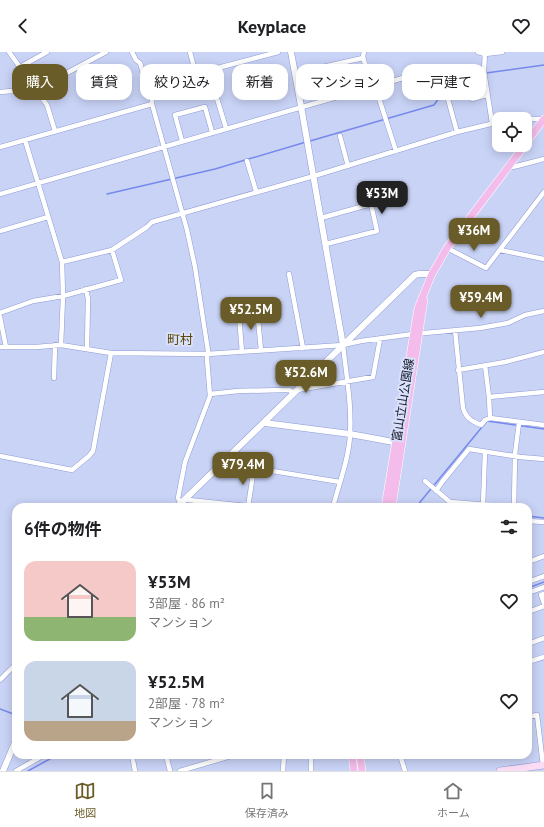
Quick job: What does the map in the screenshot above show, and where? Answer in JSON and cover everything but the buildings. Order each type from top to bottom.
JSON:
[{"type":"main road","name":"富山立山公園線","points":[[532,135],[544,119]]},
{"type":"main road","name":"富山立山公園線","points":[[392,503],[399,443],[416,333],[425,294],[432,274],[447,248],[520,152]]},
{"type":"main road","name":"富山立山公園線","points":[[386,503],[399,443]]},
{"type":"main road","points":[[352,759],[354,771]]},
{"type":"main road","points":[[360,759],[362,771]]},
{"type":"main road","points":[[500,771],[540,767]]},
{"type":"street","points":[[9,52],[18,64]]},
{"type":"street","points":[[25,64],[47,52]]},
{"type":"street","points":[[68,72],[106,52]]},
{"type":"street","points":[[132,52],[136,60],[140,64]]},
{"type":"street","points":[[190,52],[193,64]]},
{"type":"street","points":[[224,67],[278,52]]},
{"type":"street","points":[[291,52],[326,244],[343,345],[347,382],[350,434],[347,457],[334,503]]},
{"type":"street","points":[[364,52],[363,58],[366,64]]},
{"type":"street","points":[[478,52],[502,52]]},
{"type":"street","points":[[484,64],[485,53]]},
{"type":"street","points":[[336,64],[363,58]]},
{"type":"street","points":[[62,262],[112,250],[147,227],[152,222],[492,123],[486,83]]},
{"type":"street","points":[[0,92],[12,91]]},
{"type":"street","points":[[44,100],[47,105],[55,131]]},
{"type":"street","points":[[152,100],[152,104],[183,212],[195,267],[208,351],[210,394],[185,462],[178,498],[179,503]]},
{"type":"street","points":[[217,100],[226,128]]},
{"type":"street","points":[[0,194],[324,100]]},
{"type":"street","points":[[380,100],[396,151]]},
{"type":"street","points":[[448,100],[457,132]]},
{"type":"street","points":[[0,147],[152,104]]},
{"type":"street","points":[[182,141],[175,115],[205,107],[212,132]]},
{"type":"street","points":[[532,120],[544,119]]},
{"type":"street","points":[[340,136],[348,166]]},
{"type":"street","points":[[25,140],[62,262],[63,296],[61,345]]},
{"type":"street","points":[[508,168],[544,159]]},
{"type":"street","points":[[247,161],[256,191]]},
{"type":"street","points":[[447,248],[486,268],[544,192]]},
{"type":"street","points":[[321,218],[371,204],[377,231],[326,244]]},
{"type":"street","points":[[0,231],[48,217]]},
{"type":"street","points":[[0,313],[33,300],[63,296],[120,280],[112,250]]},
{"type":"street","points":[[500,250],[544,259]]},
{"type":"street","points":[[289,274],[303,348]]},
{"type":"street","points":[[181,503],[415,275],[432,274]]},
{"type":"street","points":[[86,289],[88,299],[87,348]]},
{"type":"street","points":[[257,309],[261,350]]},
{"type":"street","points":[[0,347],[61,345],[111,353],[207,354],[303,348],[343,345],[416,333],[480,328],[508,323],[525,315],[544,311]]},
{"type":"street","points":[[239,316],[242,352]]},
{"type":"street","points":[[0,317],[6,347]]},
{"type":"street","points":[[455,330],[462,408],[470,420],[481,425],[485,420],[490,418],[544,426]]},
{"type":"street","points":[[210,394],[238,391],[289,390],[295,392],[373,377],[380,339]]},
{"type":"street","points":[[54,378],[55,345]]},
{"type":"street","points":[[458,370],[505,362],[544,352]]},
{"type":"street","points":[[0,456],[72,470],[89,456],[93,451],[111,353]]},
{"type":"street","points":[[485,366],[490,418]]},
{"type":"street","points":[[489,397],[544,392]]},
{"type":"street","points":[[265,423],[350,434],[399,443]]},
{"type":"street","points":[[513,503],[519,423]]},
{"type":"street","points":[[436,491],[469,449],[544,459]]},
{"type":"street","points":[[483,503],[485,452]]},
{"type":"street","points":[[229,457],[254,468],[340,482]]},
{"type":"street","points":[[250,503],[254,468]]},
{"type":"street","points":[[424,481],[450,502],[461,503]]},
{"type":"street","points":[[186,499],[214,503]]},
{"type":"street","points":[[532,522],[544,522]]},
{"type":"street","points":[[532,560],[544,556]]},
{"type":"street","points":[[532,580],[544,576]]},
{"type":"street","points":[[532,592],[544,587]]},
{"type":"street","points":[[544,594],[541,595],[544,603]]},
{"type":"street","points":[[532,610],[544,606]]},
{"type":"street","points":[[532,642],[544,638]]},
{"type":"street","points":[[532,661],[544,657]]},
{"type":"street","points":[[0,680],[12,668]]},
{"type":"street","points":[[532,716],[537,714],[540,767]]},
{"type":"street","points":[[3,771],[12,750]]},
{"type":"street","points":[[16,771],[37,759]]},
{"type":"street","points":[[133,759],[135,771]]},
{"type":"street","points":[[167,759],[170,771]]},
{"type":"street","points":[[180,771],[220,759]]},
{"type":"street","points":[[283,771],[284,759]]},
{"type":"street","points":[[311,759],[311,771]]},
{"type":"street","points":[[401,759],[405,771]]},
{"type":"waterway","points":[[486,73],[544,65]]},
{"type":"waterway","points":[[310,141],[434,105],[438,100]]},
{"type":"waterway","points":[[107,194],[215,169],[306,142]]},
{"type":"waterway","points":[[419,503],[487,421],[544,429]]},
{"type":"waterway","points":[[532,516],[544,518]]},
{"type":"waterway","points":[[532,586],[544,582]]},
{"type":"waterway","points":[[0,709],[12,714]]},
{"type":"waterway","points":[[28,771],[50,759]]},
{"type":"district","name":"町村","points":[[180,339]]}]
